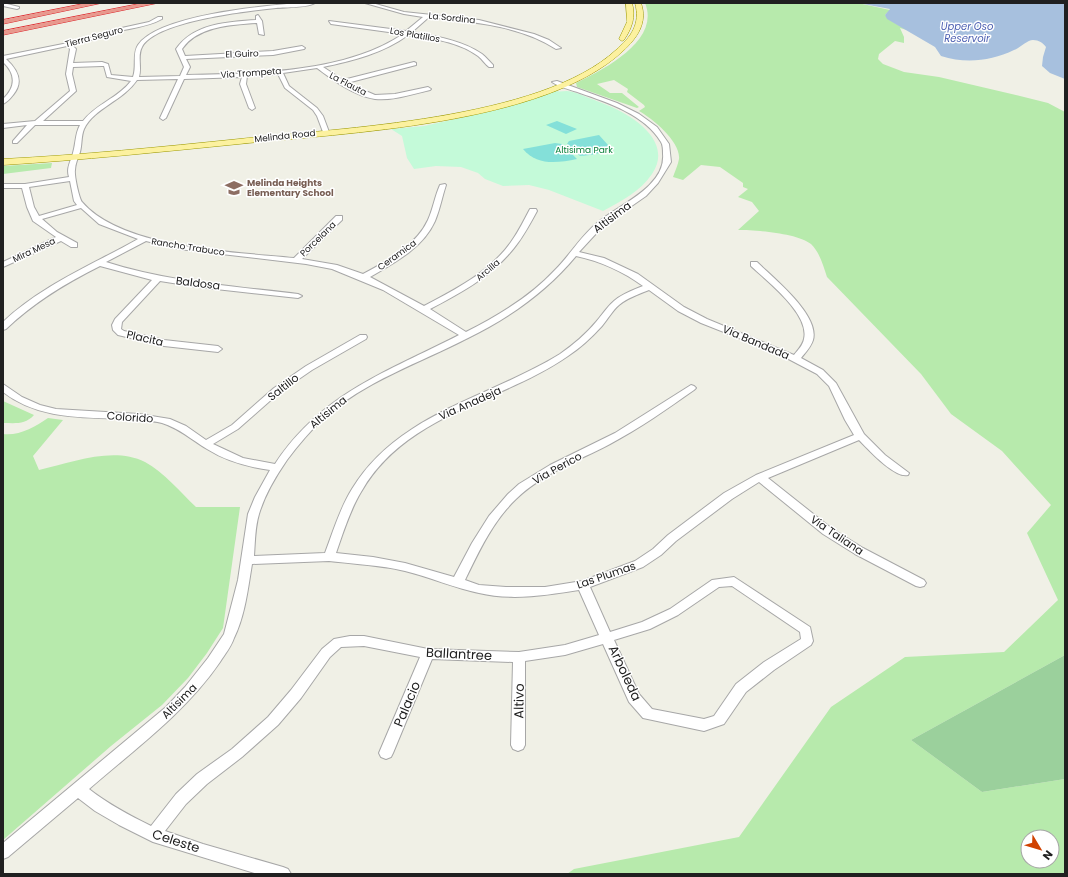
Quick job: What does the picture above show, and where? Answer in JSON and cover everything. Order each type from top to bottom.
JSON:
[{"type":"highway","points":[[3,22],[98,3]]},
{"type":"highway","points":[[3,33],[154,3]]},
{"type":"highway","points":[[139,6],[158,3]]},
{"type":"main road","points":[[558,83],[598,61],[616,47],[629,29],[632,13],[629,3]]},
{"type":"main road","points":[[558,83],[600,66],[621,51],[632,38],[639,26],[641,10],[638,3]]},
{"type":"main road","name":"Melinda Road","points":[[3,162],[325,130],[388,126],[465,113],[513,101],[558,83]]},
{"type":"main road","name":"Melinda Road","points":[[3,158],[75,155]]},
{"type":"street","points":[[35,217],[78,204],[70,179],[72,163],[80,132],[84,123],[98,110],[126,91],[135,79],[138,69],[137,52],[142,43],[149,37],[184,23],[253,10],[313,3]]},
{"type":"street","name":"La Sordina","points":[[368,3],[397,11],[427,16],[479,21],[547,41],[558,48]]},
{"type":"street","points":[[3,4],[17,8]]},
{"type":"street","points":[[253,10],[260,22],[262,34]]},
{"type":"street","name":"Via Trompeta","points":[[71,65],[102,64],[106,65],[109,76],[135,79],[280,72],[318,66],[373,51],[408,33],[427,16]]},
{"type":"street","name":"Tierra Seguro","points":[[3,59],[99,37],[110,32],[151,23],[160,18]]},
{"type":"street","points":[[163,118],[187,67],[179,49],[180,45],[184,41],[196,34],[222,26],[260,22]]},
{"type":"street","name":"Los Platillos","points":[[331,22],[441,39],[486,58],[491,66]]},
{"type":"street","points":[[14,142],[73,91],[69,74],[73,49],[68,44]]},
{"type":"street","name":"El Guiro","points":[[182,58],[273,53],[302,48]]},
{"type":"street","points":[[3,59],[15,71],[17,78],[14,90],[3,102]]},
{"type":"street","points":[[343,82],[414,64]]},
{"type":"street","name":"La Flauta","points":[[318,66],[343,82],[373,97],[428,89]]},
{"type":"street","points":[[280,72],[287,87],[315,109],[320,116],[325,130]]},
{"type":"street","points":[[245,74],[243,84],[252,108]]},
{"type":"street","name":"Altisima","points":[[3,852],[171,712],[205,673],[229,637],[248,560],[249,535],[256,509],[275,467],[303,434],[320,417],[343,399],[365,385],[466,336],[507,312],[556,274],[601,223],[648,190],[665,170],[668,158],[666,148],[660,134],[639,116],[613,102],[558,83]]},
{"type":"street","points":[[3,126],[35,123],[84,123]]},
{"type":"street","points":[[3,186],[25,186],[70,179]]},
{"type":"street","name":"Ceramica","points":[[364,277],[396,257],[424,234],[430,224],[437,197],[443,185]]},
{"type":"street","name":"Mira Mesa","points":[[25,186],[27,201],[35,217],[61,238],[74,245]]},
{"type":"street","name":"Rancho Trabuco","points":[[78,204],[104,223],[143,240],[187,249],[296,260],[332,266],[364,277],[396,292],[466,336]]},
{"type":"street","name":"Arcilla","points":[[424,309],[448,297],[491,268],[510,248],[521,233],[533,211]]},
{"type":"street","name":"Porcelana","points":[[296,260],[339,218]]},
{"type":"street","name":"Mira Mesa","points":[[4,263],[61,238]]},
{"type":"street","points":[[3,327],[18,311],[34,298],[143,240]]},
{"type":"street","name":"Via Bandada","points":[[574,253],[601,260],[635,276],[681,309],[698,318],[795,358],[820,372],[833,385],[850,420],[860,436],[881,457],[904,473]]},
{"type":"street","name":"Baldosa","points":[[100,263],[130,273],[158,278],[298,296]]},
{"type":"street","points":[[754,264],[801,311],[807,321],[810,331],[809,339],[803,350],[795,358]]},
{"type":"street","name":"Placita","points":[[158,278],[118,321],[116,325],[117,330],[120,333],[164,343],[218,349]]},
{"type":"street","name":"Via Anadeja","points":[[329,557],[339,528],[357,489],[373,468],[391,449],[411,432],[441,415],[513,384],[558,358],[592,331],[616,304],[650,286]]},
{"type":"street","name":"Saltillo","points":[[206,444],[235,427],[277,390],[309,368],[363,337]]},
{"type":"street","name":"Colorido","points":[[3,387],[22,401],[58,412],[85,415],[141,416],[161,419],[178,426],[221,453],[241,461],[275,467]]},
{"type":"street","name":"Via Perico","points":[[458,582],[476,544],[495,516],[522,488],[543,474],[609,440],[691,388]]},
{"type":"street","name":"Las Plumas","points":[[248,560],[329,557],[373,561],[392,564],[479,588],[506,592],[545,591],[583,585],[639,564],[657,552],[672,538],[728,496],[760,477],[860,436]]},
{"type":"street","name":"Via Taliana","points":[[760,477],[827,531],[859,551],[920,583]]},
{"type":"street","name":"Ballantree","points":[[154,835],[181,799],[273,721],[296,694],[326,652],[338,643],[350,641],[364,642],[428,654],[519,657],[565,650],[646,626],[674,612],[716,582],[734,581],[806,630],[807,641]]},
{"type":"street","name":"Arboleda","points":[[583,585],[634,698],[648,714],[704,725],[719,720],[741,688],[769,666],[807,641]]},
{"type":"street","name":"Palacio","points":[[386,753],[428,654]]},
{"type":"street","name":"Altivo","points":[[518,745],[519,657]]},
{"type":"street","name":"Celeste","points":[[78,789],[102,809],[154,835],[284,874]]},
{"type":"green space","points":[[645,3],[858,3],[890,10],[885,15],[890,20],[907,30],[900,28],[904,37],[904,43],[895,41],[879,54],[878,59],[883,64],[904,72],[939,77],[1048,103],[1065,112],[1065,655],[911,740],[982,792],[1065,779],[1065,874],[567,874],[574,869],[739,837],[831,707],[905,657],[1004,652],[1058,600],[1027,533],[1051,505],[1002,451],[951,414],[921,374],[827,277],[819,255],[811,244],[805,240],[786,235],[738,230],[759,211],[752,202],[738,197],[748,189],[743,187],[743,183],[720,167],[701,165],[683,180],[673,177],[679,159],[676,145],[658,125],[639,111],[645,107],[644,105],[627,92],[628,89],[614,80],[597,84],[610,93],[622,93],[639,107],[637,108],[577,87],[576,83],[613,62],[626,52],[637,42],[645,30],[648,17]]},
{"type":"green space","name":"Altisima Park","points":[[555,91],[575,92],[624,114],[636,121],[646,130],[653,139],[658,150],[658,162],[652,174],[642,186],[623,200],[603,211],[549,190],[529,185],[503,186],[485,179],[478,173],[461,167],[436,166],[414,169],[407,158],[402,136],[391,129],[424,126],[495,110]]},
{"type":"green space","points":[[557,121],[577,129],[566,134],[546,125]]},
{"type":"green space","points":[[599,135],[608,145],[604,151],[600,153],[580,156],[567,144],[569,141]]},
{"type":"green space","points":[[555,143],[562,144],[577,159],[562,162],[541,161],[523,149]]},
{"type":"green space","points":[[52,163],[51,168],[3,174],[3,166]]},
{"type":"green space","points":[[3,401],[34,415],[23,422],[3,423]]},
{"type":"green space","points":[[48,418],[63,420],[33,456],[39,470],[92,457],[132,457],[145,462],[159,471],[196,507],[240,507],[223,628],[207,653],[188,678],[162,705],[111,746],[3,840],[3,434],[15,434],[21,432],[32,428]]},
{"type":"green space","points":[[1065,655],[1065,779],[982,792],[911,740]]},
{"type":"water","name":"Upper Oso Reservoir","points":[[858,3],[1065,3],[1065,79],[1050,73],[1042,66],[1046,47],[1039,41],[1031,40],[1005,54],[987,59],[969,61],[950,58],[941,56],[935,47],[887,19],[885,15],[890,9]]},
{"type":"place","name":"Melinda Heights Elementary School","points":[[234,188]]}]
